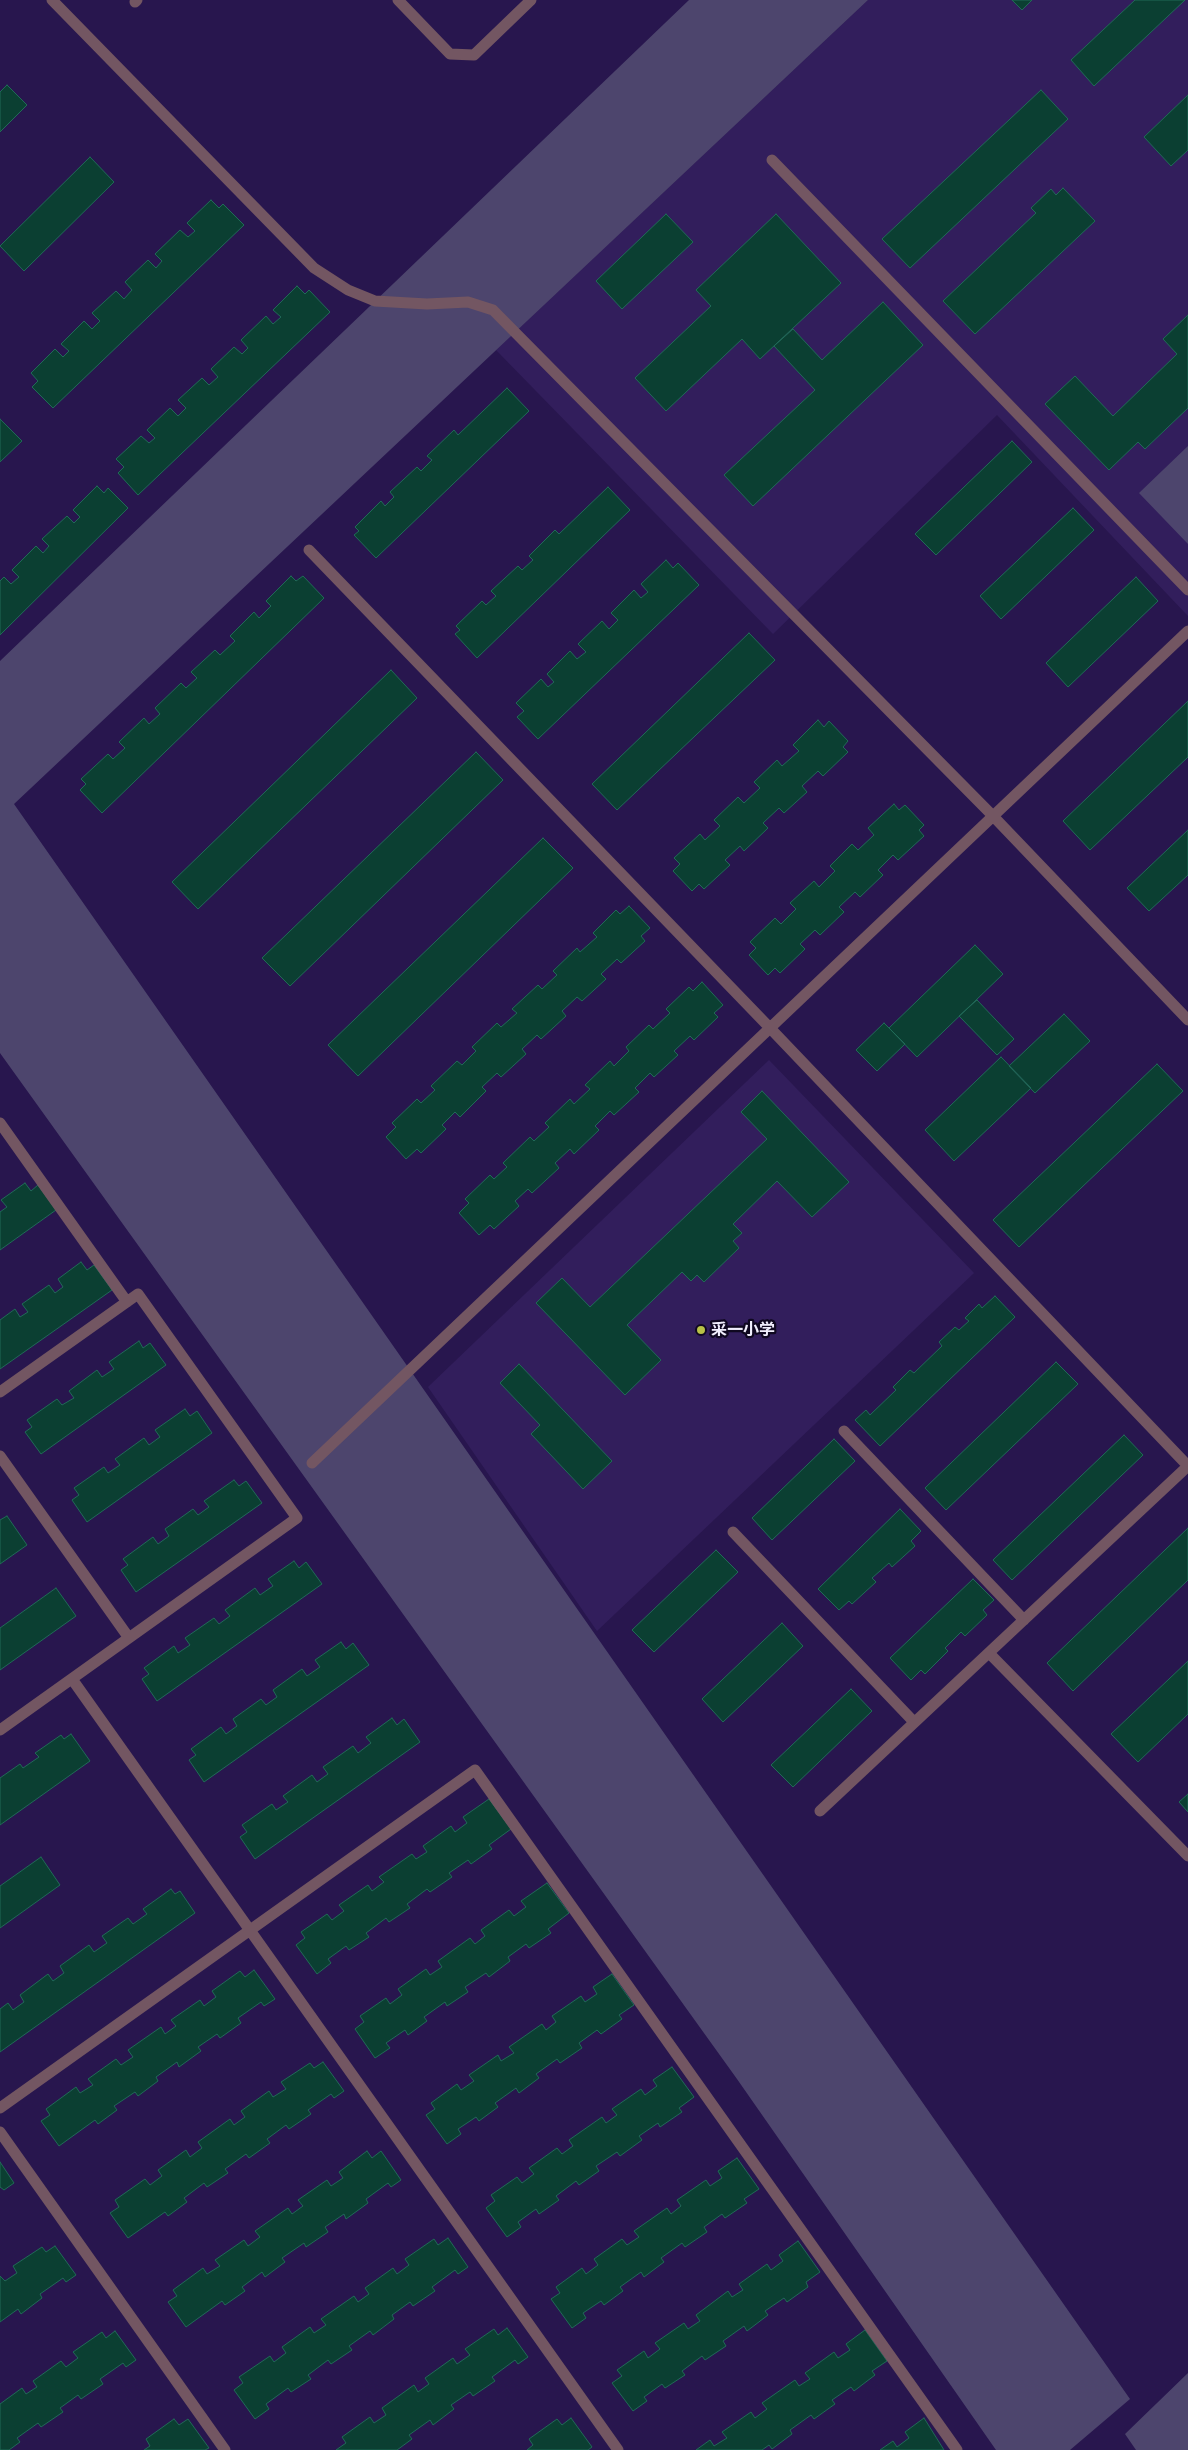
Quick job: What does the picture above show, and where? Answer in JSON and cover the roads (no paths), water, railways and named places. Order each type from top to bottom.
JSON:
[{"type":"lane","points":[[52,0],[314,268],[348,290],[375,301],[427,304],[468,302],[493,310],[993,816],[1188,1020]]},
{"type":"lane","points":[[398,0],[450,54],[474,55],[531,0]]},
{"type":"lane","points":[[772,160],[1188,590]]},
{"type":"lane","points":[[309,550],[770,1028],[1188,1466],[820,1810]]},
{"type":"lane","points":[[312,1463],[1188,631]]},
{"type":"lane","points":[[0,1123],[127,1302]]},
{"type":"lane","points":[[0,1392],[138,1294],[297,1518],[0,1730]]},
{"type":"lane","points":[[844,1431],[1024,1620]]},
{"type":"lane","points":[[0,1456],[129,1638]]},
{"type":"lane","points":[[733,1532],[914,1722]]},
{"type":"lane","points":[[989,1652],[1188,1856]]},
{"type":"lane","points":[[72,1679],[618,2450]]},
{"type":"lane","points":[[0,2108],[475,1770],[957,2450]]},
{"type":"lane","points":[[0,2132],[225,2450]]},
{"type":"place","name":"采一小学","points":[[701,1330]]}]
